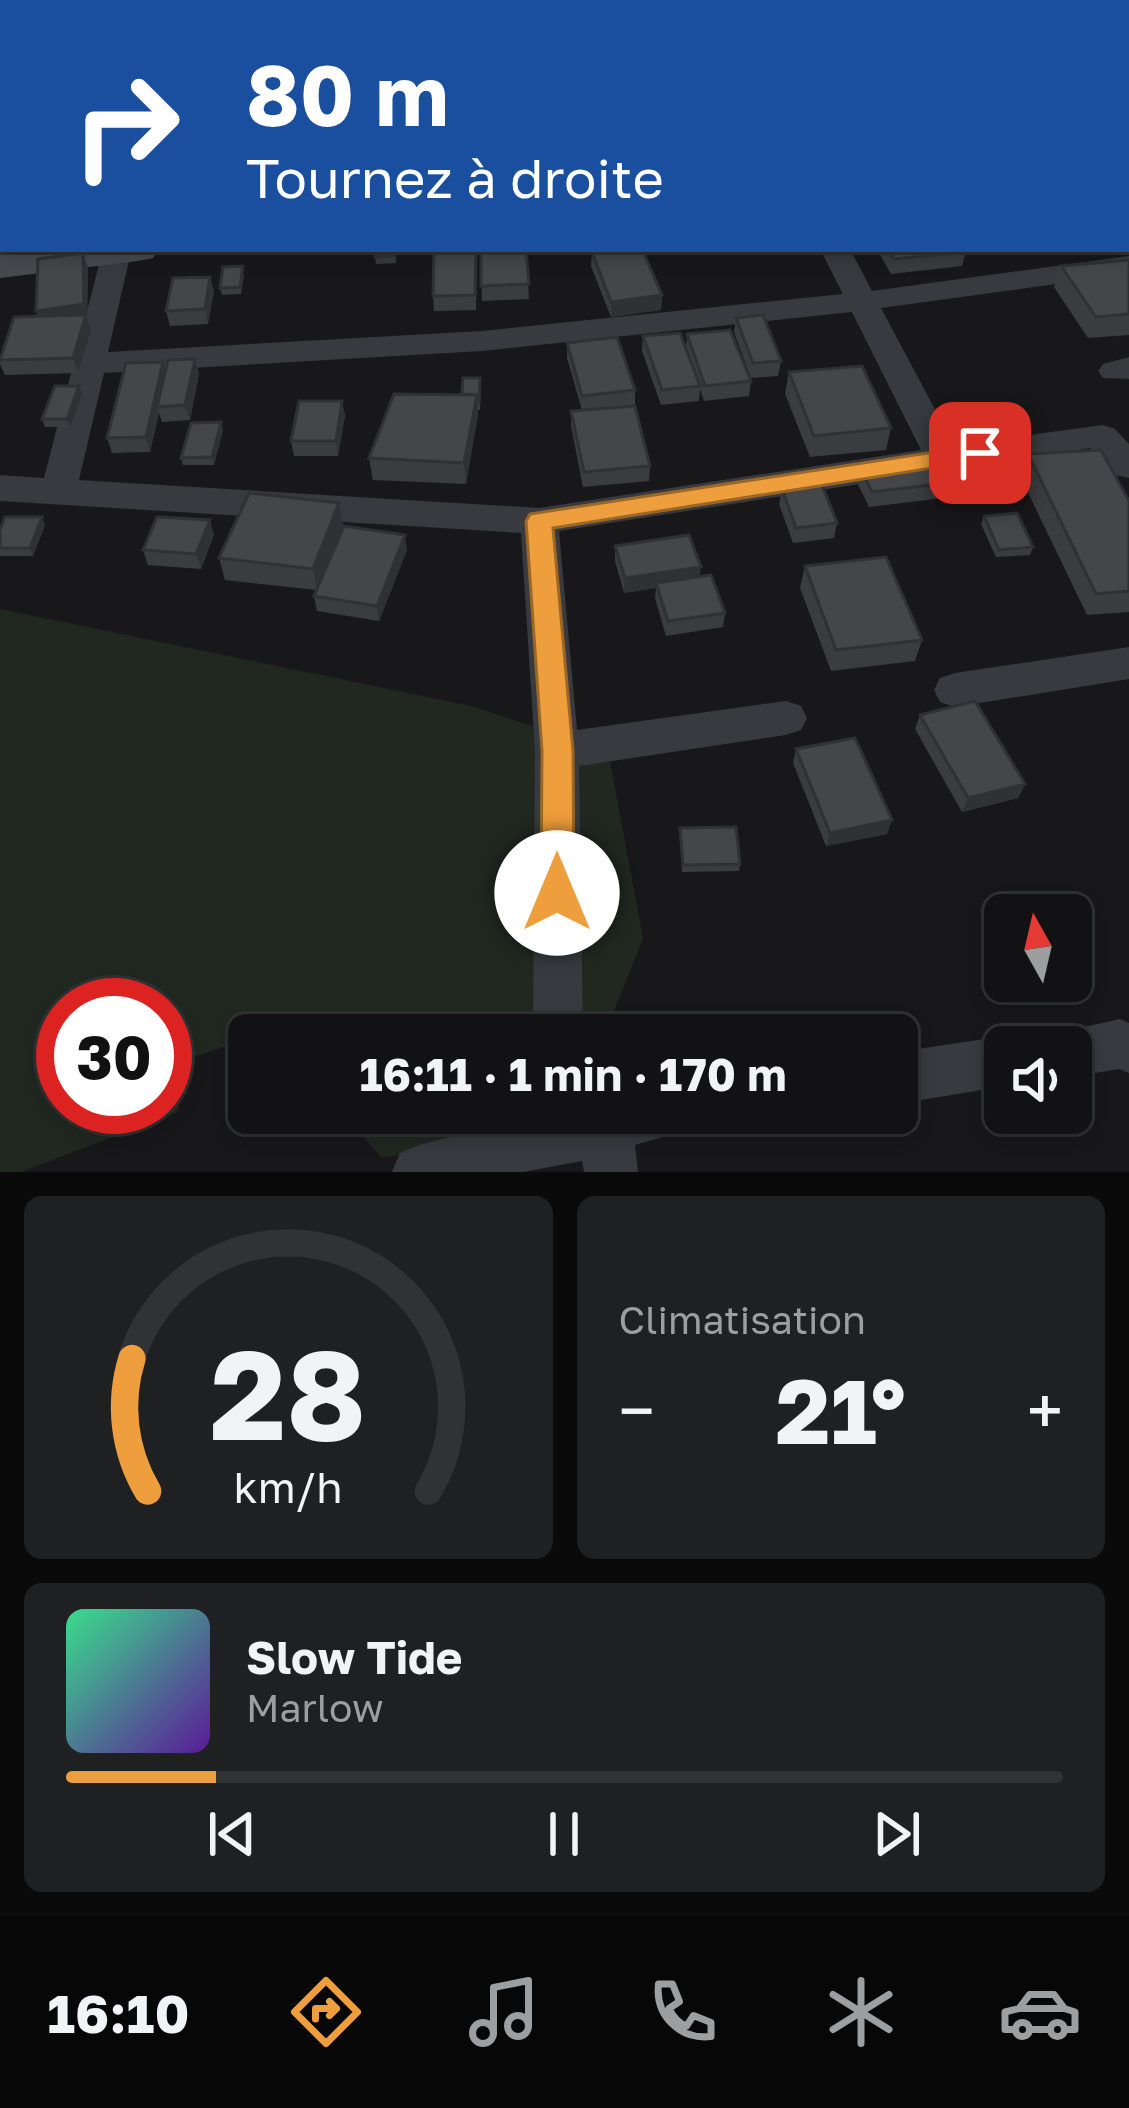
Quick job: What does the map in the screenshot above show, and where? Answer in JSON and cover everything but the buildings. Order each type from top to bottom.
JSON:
[{"type":"street","points":[[0,265],[118,252]]},
{"type":"street","points":[[59,490],[91,364],[127,252]]},
{"type":"street","points":[[836,252],[943,458]]},
{"type":"street","points":[[91,364],[618,332],[860,304],[1129,265]]},
{"type":"street","points":[[0,488],[539,521],[1090,436],[1103,437],[1115,446],[1129,466]]},
{"type":"street","points":[[539,521],[557,751],[558,1014]]},
{"type":"street","points":[[956,690],[1129,663]]},
{"type":"street","points":[[557,751],[786,718]]},
{"type":"street","points":[[1092,1049],[1120,1044],[1129,1048]]},
{"type":"street","points":[[918,1075],[984,1064]]},
{"type":"street","points":[[419,1172],[583,1138]]},
{"type":"shaded area","points":[[0,609],[471,706],[608,751],[643,938],[613,1014],[228,1014],[228,1046],[192,1057],[192,978],[36,978],[36,1134],[120,1134],[21,1172],[0,1172]]},
{"type":"shaded area","points":[[361,1134],[471,1134],[436,1152],[381,1157]]},
{"type":"route","points":[[557,893],[557,751],[539,521],[980,453]]}]
